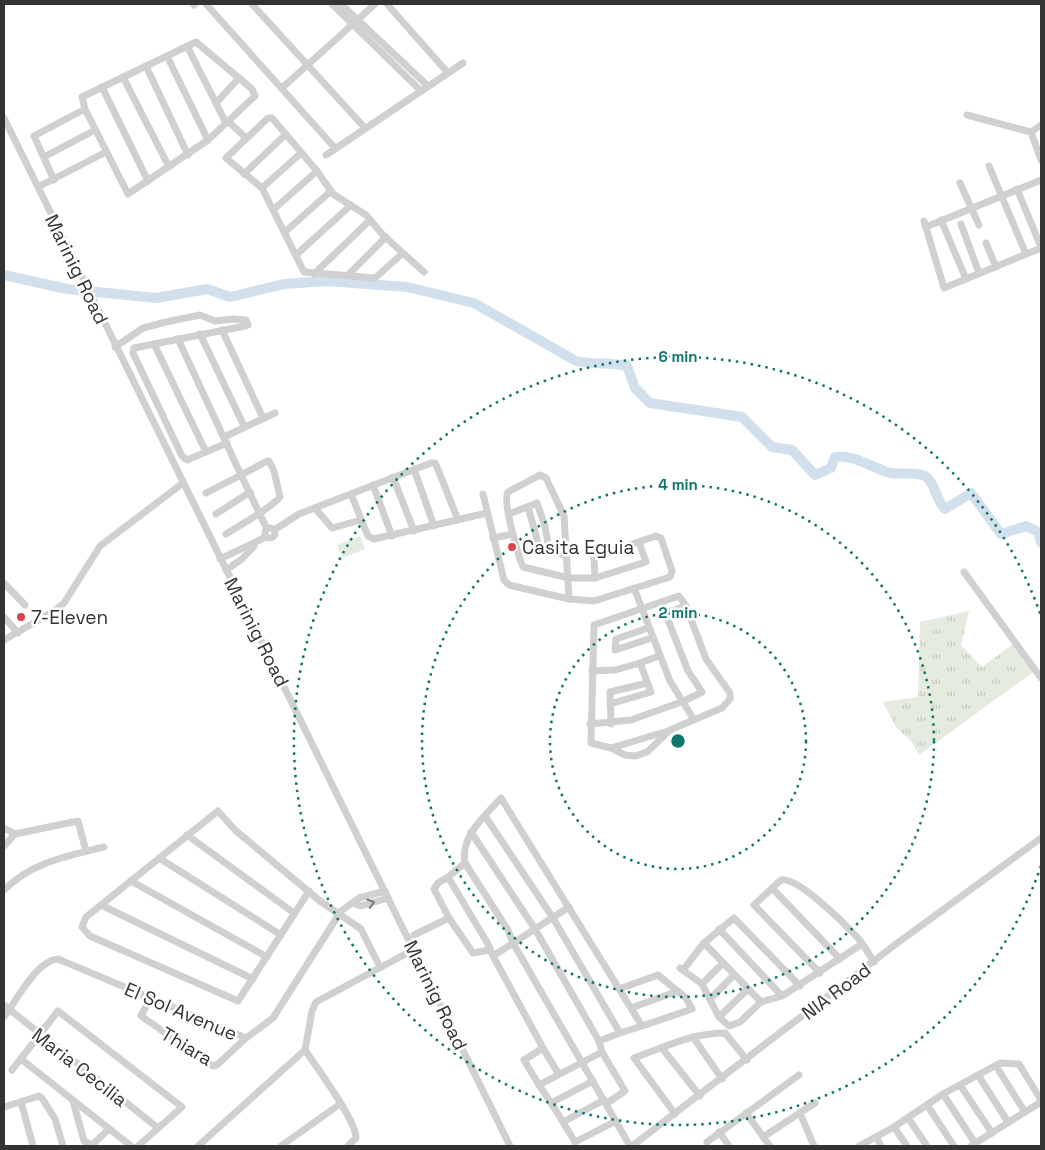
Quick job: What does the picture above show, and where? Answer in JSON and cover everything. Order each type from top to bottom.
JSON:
[{"type":"street","points":[[206,4],[334,147]]},
{"type":"street","points":[[252,4],[365,128]]},
{"type":"street","points":[[332,4],[428,86]]},
{"type":"street","points":[[341,4],[355,22],[421,91]]},
{"type":"street","points":[[282,88],[375,4]]},
{"type":"street","points":[[387,4],[448,73]]},
{"type":"street","points":[[200,43],[252,89],[255,96],[208,140],[128,194],[85,109],[82,97],[167,56],[188,46],[200,43]]},
{"type":"street","points":[[188,46],[227,122],[246,138]]},
{"type":"street","points":[[167,56],[208,140]]},
{"type":"street","points":[[326,155],[334,147],[463,63]]},
{"type":"street","points":[[146,66],[188,155]]},
{"type":"street","points":[[123,77],[169,167]]},
{"type":"street","points":[[216,103],[239,78]]},
{"type":"street","points":[[102,87],[148,181]]},
{"type":"street","points":[[54,180],[34,136],[85,109]]},
{"type":"street","points":[[967,115],[1030,132],[1041,125]]},
{"type":"street","points":[[404,253],[375,278],[304,272],[262,188],[226,158],[270,117],[317,171],[331,191],[370,220],[386,238],[404,253],[424,272]]},
{"type":"street","name":"Marinig Road","points":[[4,118],[182,484],[387,894],[510,1146]]},
{"type":"street","points":[[44,157],[96,130]]},
{"type":"street","points":[[1030,132],[1041,160]]},
{"type":"street","points":[[244,174],[286,134]]},
{"type":"street","points":[[38,187],[106,152]]},
{"type":"street","points":[[262,188],[301,153]]},
{"type":"street","points":[[989,166],[1026,254]]},
{"type":"street","points":[[274,209],[317,171]]},
{"type":"street","points":[[1017,189],[1041,248],[944,288],[925,224],[941,220],[1017,189],[1041,180]]},
{"type":"street","points":[[960,183],[979,225]]},
{"type":"street","points":[[285,232],[331,191]]},
{"type":"street","points":[[296,255],[351,205]]},
{"type":"street","points":[[314,274],[370,220]]},
{"type":"street","points":[[941,220],[966,279]]},
{"type":"street","points":[[961,224],[980,273]]},
{"type":"street","points":[[348,275],[386,238]]},
{"type":"street","points":[[986,243],[996,267]]},
{"type":"street","points":[[115,347],[143,328],[200,315],[214,321],[244,319],[248,322],[245,326],[134,348],[135,362],[182,456],[190,460],[206,452],[244,426],[275,413]]},
{"type":"street","points":[[222,330],[263,418]]},
{"type":"street","points":[[200,334],[244,426]]},
{"type":"street","points":[[178,339],[230,453],[269,532]]},
{"type":"street","points":[[154,344],[206,452]]},
{"type":"street","points":[[206,493],[267,461],[272,465],[280,498],[226,534]]},
{"type":"street","points":[[226,570],[242,559],[269,532],[299,514],[414,469],[435,464],[458,520]]},
{"type":"street","points":[[414,469],[434,526]]},
{"type":"street","points":[[569,599],[569,578],[564,516],[544,475],[540,475],[506,494],[509,514],[523,567],[569,578],[595,578],[646,562],[639,542]]},
{"type":"street","points":[[393,477],[414,531]]},
{"type":"street","points":[[4,640],[64,603],[100,546],[182,484]]},
{"type":"street","points":[[373,485],[392,536]]},
{"type":"street","points":[[216,514],[250,492]]},
{"type":"street","points":[[351,494],[370,539],[414,531],[487,512]]},
{"type":"street","points":[[483,494],[506,584],[569,599],[594,601],[672,574],[659,536],[594,557],[595,578]]},
{"type":"street","points":[[509,514],[534,503],[538,506],[545,526],[549,551]]},
{"type":"street","points":[[528,507],[540,550],[567,556]]},
{"type":"street","points":[[314,508],[332,528],[361,520]]},
{"type":"street","points":[[493,538],[514,534]]},
{"type":"street","points":[[220,559],[256,544]]},
{"type":"street","points":[[964,572],[1041,678]]},
{"type":"street","points":[[4,583],[25,605]]},
{"type":"street","points":[[634,588],[670,681],[694,720]]},
{"type":"street","points":[[611,748],[670,730],[722,708],[731,696],[706,659],[686,606],[679,596],[594,624],[591,743],[611,748],[625,756],[636,756],[646,752],[670,730]]},
{"type":"street","points":[[590,724],[611,724],[631,720],[684,701],[702,692],[688,671],[661,602]]},
{"type":"street","points":[[665,613],[686,606]]},
{"type":"street","points":[[4,617],[18,633]]},
{"type":"street","points":[[648,628],[616,639],[614,652],[652,638]]},
{"type":"street","points":[[592,671],[615,670],[640,664],[659,656]]},
{"type":"street","points":[[610,704],[649,693],[650,689],[640,664]]},
{"type":"street","points":[[611,724],[610,692],[647,683]]},
{"type":"street","points":[[631,1146],[512,943],[508,930],[465,863],[464,850],[470,832],[501,798],[642,1026]]},
{"type":"street","points":[[309,891],[238,1000],[90,936],[82,927],[82,920],[218,811],[235,830],[309,891],[338,915],[361,929],[380,967]]},
{"type":"street","points":[[485,816],[553,918],[620,1033]]},
{"type":"street","points":[[4,846],[15,834],[78,821],[86,851]]},
{"type":"street","points":[[4,828],[15,834]]},
{"type":"street","points":[[470,832],[535,929],[599,1040],[602,1052],[625,1091],[563,1122]]},
{"type":"street","points":[[187,835],[294,913]]},
{"type":"street","name":"NIA Road","points":[[631,1146],[1041,838]]},
{"type":"street","points":[[4,890],[16,878],[44,862],[104,847]]},
{"type":"street","points":[[158,858],[280,935]]},
{"type":"street","points":[[465,863],[438,883],[434,889],[449,918],[473,953],[492,953],[512,943],[569,907]]},
{"type":"street","points":[[448,877],[558,1073]]},
{"type":"street","points":[[820,973],[754,905],[784,879],[810,894],[836,915],[862,944],[874,962]]},
{"type":"street","points":[[130,881],[267,957]]},
{"type":"street","points":[[772,888],[840,959]]},
{"type":"street","name":"El Sol Avenue","points":[[4,1017],[6,1008],[40,968],[53,960],[64,962],[246,1038],[273,1018],[338,915],[353,903],[361,906],[387,894]]},
{"type":"street","points":[[101,905],[253,979]]},
{"type":"street","points":[[414,935],[449,918]]},
{"type":"street","points":[[800,986],[734,918],[704,943],[681,969],[702,984],[719,1017],[730,1026],[740,1022],[761,1002],[782,996],[800,986],[862,944]]},
{"type":"street","points":[[719,929],[782,996]]},
{"type":"street","points":[[704,943],[761,1002]]},
{"type":"street","points":[[198,1146],[305,1050],[312,1011],[316,1002],[413,950]]},
{"type":"street","points":[[702,984],[723,963]]},
{"type":"street","points":[[599,1040],[692,1009],[686,998],[658,975],[620,989]]},
{"type":"street","points":[[710,999],[734,975]]},
{"type":"street","points":[[719,1017],[748,989]]},
{"type":"street","points":[[631,1008],[678,991]]},
{"type":"street","name":"Thiara","points":[[150,997],[141,1016],[212,1066],[217,1065],[246,1038]]},
{"type":"street","name":"Maria Cecilia","points":[[6,1008],[158,1128]]},
{"type":"street","points":[[12,1070],[58,1011],[182,1107],[138,1146]]},
{"type":"street","points":[[675,1114],[634,1058],[693,1037],[708,1033],[725,1033],[746,1060]]},
{"type":"street","points":[[693,1037],[722,1078]]},
{"type":"street","points":[[543,1048],[524,1060],[575,1142],[616,1121]]},
{"type":"street","points":[[662,1048],[700,1096]]},
{"type":"street","points":[[305,1050],[340,1104],[356,1135],[354,1141],[348,1146]]},
{"type":"street","points":[[539,1085],[558,1073],[602,1052]]},
{"type":"street","points":[[21,1060],[131,1146]]},
{"type":"street","points":[[859,1146],[894,1127],[943,1094],[1000,1063],[1019,1064],[1041,1101],[973,1145],[943,1094]]},
{"type":"street","points":[[996,1066],[1025,1112]]},
{"type":"street","points":[[978,1075],[1008,1122]]},
{"type":"street","points":[[707,1142],[799,1076]]},
{"type":"street","points":[[551,1103],[593,1081]]},
{"type":"street","points":[[960,1085],[992,1133]]},
{"type":"street","points":[[4,1108],[42,1098],[55,1119],[63,1146]]},
{"type":"street","points":[[73,1101],[80,1135],[88,1144],[96,1143],[109,1129]]},
{"type":"street","points":[[21,1102],[33,1146]]},
{"type":"street","points":[[764,1138],[815,1103]]},
{"type":"street","points":[[281,1146],[340,1104]]},
{"type":"street","points":[[927,1105],[954,1146]]},
{"type":"street","points":[[746,1113],[770,1146]]},
{"type":"street","points":[[800,1113],[814,1146]]},
{"type":"street","points":[[908,1118],[927,1146]]},
{"type":"street","points":[[894,1127],[907,1146]]},
{"type":"street","points":[[719,1132],[729,1146]]},
{"type":"street","points":[[876,1137],[882,1146]]},
{"type":"green space","points":[[360,536],[365,549],[342,558],[337,545]]},
{"type":"green space","points":[[969,611],[961,645],[982,667],[1016,642],[1036,670],[919,755],[911,741],[896,727],[883,702],[918,697],[920,622]]},
{"type":"waterway","points":[[4,275],[67,289],[156,298],[207,289],[230,297],[284,284],[327,281],[407,287],[474,303],[576,361],[627,366],[635,388],[650,403],[742,417],[772,447],[792,450],[815,475],[831,468],[835,457],[843,457],[890,473],[912,473],[925,476],[931,482],[939,501],[945,509],[971,493],[1001,534],[1026,526],[1038,532],[1041,542]]},
{"type":"place","name":"Casita Eguia","points":[[512,547]]},
{"type":"place","name":"7-Eleven","points":[[21,617]]}]
